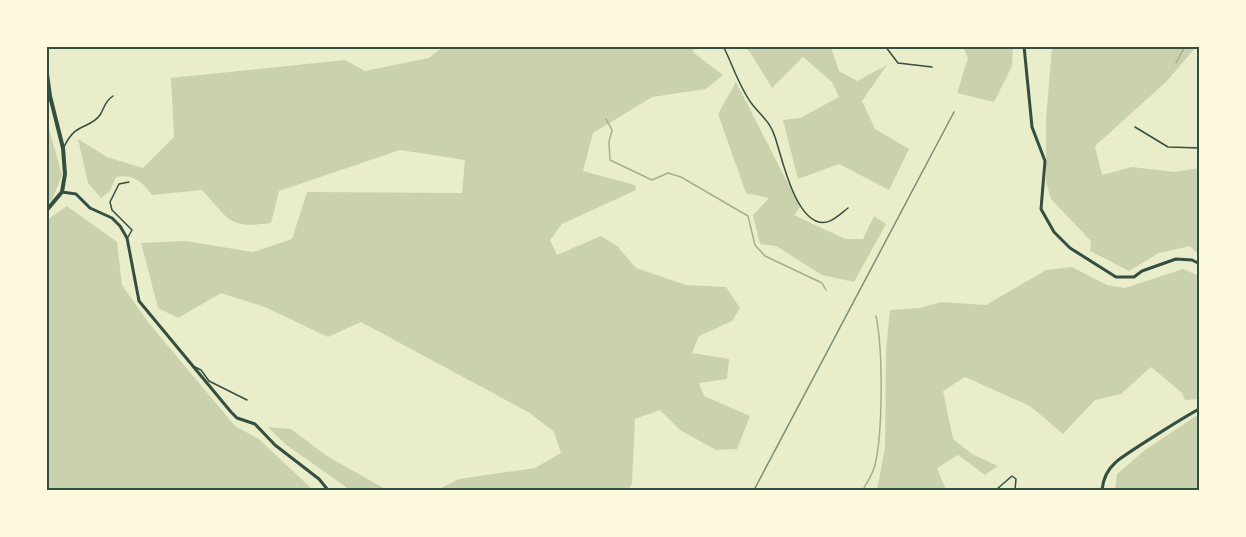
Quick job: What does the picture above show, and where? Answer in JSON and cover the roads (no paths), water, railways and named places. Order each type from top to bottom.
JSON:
[{"type":"street","points":[[1024,46],[1032,127],[1044,161],[1041,209],[1054,232],[1070,248],[1116,277],[1134,277],[1142,271],[1176,259],[1192,260],[1200,264]]},
{"type":"street","points":[[46,67],[50,96],[63,148],[65,174],[62,192],[46,210]]},
{"type":"street","points":[[62,192],[76,194],[90,208],[112,218],[127,238],[139,301],[231,412],[237,418],[255,424],[275,445],[319,479],[328,490]]},
{"type":"street","points":[[1102,490],[1103,482],[1117,461],[1165,432],[1189,413],[1200,409]]},
{"type":"lane","points":[[723,46],[752,104],[770,122],[780,161],[803,211],[814,221],[828,223],[848,208]]},
{"type":"lane","points":[[885,46],[898,63],[932,67]]},
{"type":"lane","points":[[63,148],[72,132],[97,118],[104,103],[113,96]]},
{"type":"lane","points":[[1135,127],[1168,147],[1200,148]]},
{"type":"lane","points":[[127,238],[132,230],[112,210],[110,202],[119,184],[129,182]]},
{"type":"lane","points":[[194,367],[201,370],[209,381],[247,400]]},
{"type":"lane","points":[[997,489],[1012,476],[1016,479],[1015,490]]},
{"type":"waterway","points":[[1176,63],[1185,46]]},
{"type":"waterway","points":[[606,119],[612,130],[609,142],[610,160],[652,180],[668,173],[681,177],[748,216],[755,245],[765,256],[822,283],[826,290]]},
{"type":"waterway","points":[[863,490],[874,468],[880,432],[881,369],[876,316]]},
{"type":"railway","points":[[754,490],[954,112]]}]
